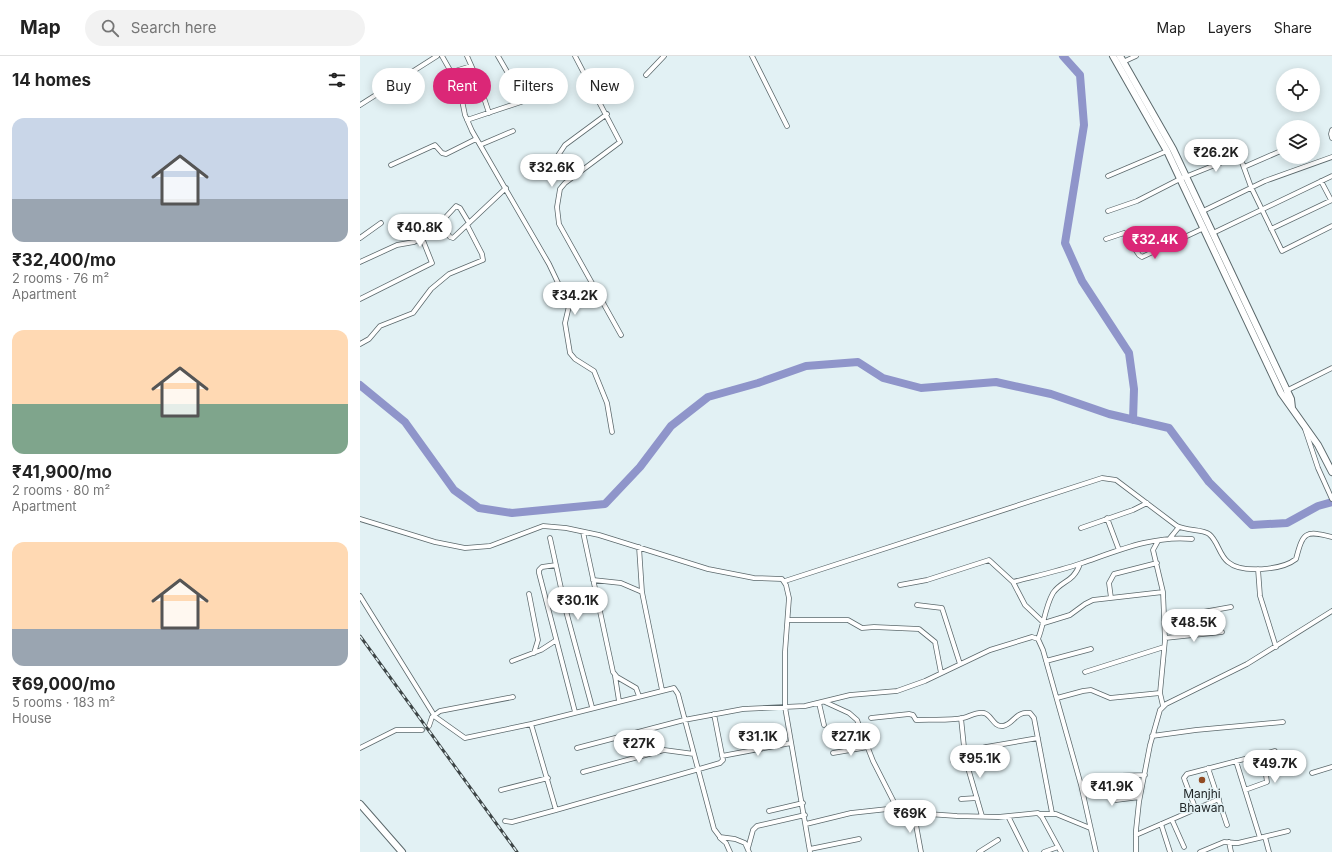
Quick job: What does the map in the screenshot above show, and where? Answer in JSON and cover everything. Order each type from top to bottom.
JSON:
[{"type":"main road","points":[[1113,56],[1203,212],[1291,399],[1292,408]]},
{"type":"main road","points":[[1120,56],[1154,114],[1204,228],[1281,393],[1305,427],[1328,463],[1332,472]]},
{"type":"main road","points":[[360,804],[402,852]]},
{"type":"street","points":[[360,105],[437,56]]},
{"type":"street","points":[[442,56],[450,68]]},
{"type":"street","points":[[467,56],[479,83],[489,113]]},
{"type":"street","points":[[467,120],[524,101],[498,56]]},
{"type":"street","points":[[575,56],[607,114],[620,142],[564,183],[559,194],[557,217],[566,237],[621,335]]},
{"type":"street","points":[[646,75],[664,56]]},
{"type":"street","points":[[752,56],[787,126]]},
{"type":"street","points":[[1123,62],[1136,56]]},
{"type":"street","points":[[465,68],[471,66]]},
{"type":"street","points":[[463,104],[467,120],[476,139],[549,264],[569,306],[565,323],[570,353],[575,359],[594,371],[607,403],[612,432]]},
{"type":"street","points":[[551,166],[565,145],[607,114]]},
{"type":"street","points":[[1332,130],[1330,134],[1332,138]]},
{"type":"street","points":[[480,145],[513,131]]},
{"type":"street","points":[[391,165],[435,145],[442,153],[446,154],[476,139]]},
{"type":"street","points":[[1236,146],[1251,187],[1280,249],[1284,251],[1332,226]]},
{"type":"street","points":[[1108,176],[1167,151]]},
{"type":"street","points":[[1244,167],[1276,153]]},
{"type":"street","points":[[1108,211],[1150,195],[1183,178],[1240,155]]},
{"type":"street","points":[[1203,212],[1251,187],[1332,157]]},
{"type":"street","points":[[1213,233],[1332,176]]},
{"type":"street","points":[[1270,229],[1332,200],[1322,180]]},
{"type":"street","points":[[442,226],[452,238],[506,188]]},
{"type":"street","points":[[360,262],[397,245],[410,243],[422,238],[442,226],[444,219],[456,206],[460,208],[468,224],[482,254],[483,260],[449,274],[431,289],[413,313],[384,324],[373,333],[369,339],[360,344]]},
{"type":"street","points":[[360,238],[381,224]]},
{"type":"street","points":[[1106,239],[1124,233],[1142,257],[1204,228]]},
{"type":"street","points":[[360,299],[432,263],[422,238]]},
{"type":"street","points":[[1286,391],[1332,368]]},
{"type":"street","points":[[1305,427],[1318,468],[1332,499]]},
{"type":"street","points":[[360,519],[435,542],[465,548],[490,546],[543,526],[566,528],[639,547],[720,571],[754,578],[778,578],[785,581],[1102,478],[1116,480],[1179,527],[1188,531],[1205,532],[1210,535],[1228,563],[1240,568],[1258,569],[1276,567],[1291,563],[1296,559],[1302,540],[1309,533],[1314,532],[1332,537]]},
{"type":"street","points":[[1081,528],[1139,508],[1147,503]]},
{"type":"street","points":[[1107,518],[1119,550]]},
{"type":"street","points":[[1170,538],[1179,527]]},
{"type":"street","points":[[583,532],[592,580],[620,700]]},
{"type":"street","points":[[550,538],[592,707]]},
{"type":"street","points":[[1013,582],[1080,564],[1119,550],[1158,540],[1170,538],[1192,540]]},
{"type":"street","points":[[1158,540],[1153,550],[1163,592],[1165,638],[1160,693],[1163,706]]},
{"type":"street","points":[[639,547],[642,592],[662,690]]},
{"type":"street","points":[[900,585],[938,577],[986,560],[993,562],[1013,582],[1025,605],[1044,623]]},
{"type":"street","points":[[1080,564],[1075,576],[1054,592],[1048,602],[1044,623],[1038,639],[1057,698],[1081,785],[1096,852]]},
{"type":"street","points":[[1111,598],[1109,583],[1114,574],[1157,564]]},
{"type":"street","points":[[556,565],[542,567],[539,570],[575,712]]},
{"type":"street","points":[[1258,569],[1260,596],[1276,647]]},
{"type":"street","points":[[592,580],[621,583],[642,592]]},
{"type":"street","points":[[785,581],[788,592],[788,620],[785,652],[785,706],[810,850],[859,839]]},
{"type":"street","points":[[1044,623],[1070,615],[1093,600],[1163,592]]},
{"type":"street","points":[[529,594],[538,640],[534,653]]},
{"type":"street","points":[[360,596],[434,715],[465,738],[531,724],[662,690],[671,688],[676,690],[711,822],[720,837],[726,843],[730,852]]},
{"type":"street","points":[[917,605],[942,608],[960,664]]},
{"type":"street","points":[[1164,617],[1175,617],[1231,607]]},
{"type":"street","points":[[1136,852],[1136,835],[1140,797],[1156,718],[1163,706],[1247,664],[1332,611]]},
{"type":"street","points":[[788,620],[848,620],[862,628],[874,627],[919,630],[935,642],[941,673]]},
{"type":"street","points":[[1165,638],[1222,632]]},
{"type":"street","points":[[577,748],[684,720],[714,714],[748,708],[806,706],[850,695],[897,691],[910,688],[990,650],[1028,637],[1038,639]]},
{"type":"street","points":[[512,661],[546,648],[556,641]]},
{"type":"street","points":[[1085,672],[1164,647]]},
{"type":"street","points":[[1046,661],[1091,649]]},
{"type":"street","points":[[615,676],[636,688],[639,696]]},
{"type":"street","points":[[1057,698],[1091,690],[1110,698],[1160,693]]},
{"type":"street","points":[[429,726],[434,715],[438,712],[513,697]]},
{"type":"street","points":[[825,702],[854,716],[860,726],[868,747],[897,808],[902,813],[982,816],[1052,813],[1090,828]]},
{"type":"street","points":[[819,703],[824,725]]},
{"type":"street","points":[[871,718],[909,714],[913,715],[916,720],[961,718],[985,713],[993,722],[1002,726],[1009,724],[1018,715],[1030,713],[1034,718],[1052,813]]},
{"type":"street","points":[[505,821],[512,822],[720,763],[723,760],[714,714]]},
{"type":"street","points":[[961,718],[964,747],[968,752],[986,747],[1038,738]]},
{"type":"street","points":[[1152,736],[1202,729],[1283,722]]},
{"type":"street","points":[[531,724],[548,778],[556,810]]},
{"type":"street","points":[[360,748],[396,730],[422,730]]},
{"type":"street","points":[[722,756],[791,743]]},
{"type":"street","points":[[833,753],[868,747]]},
{"type":"street","points":[[583,772],[664,750],[694,754]]},
{"type":"street","points":[[1196,810],[1184,778],[1187,774],[1275,751]]},
{"type":"street","points":[[1246,790],[1267,782],[1263,754]]},
{"type":"street","points":[[1236,760],[1269,852]]},
{"type":"street","points":[[953,761],[968,768],[982,816]]},
{"type":"street","points":[[1312,773],[1332,766]]},
{"type":"street","points":[[1208,768],[1227,825]]},
{"type":"street","points":[[1081,785],[1109,777],[1145,774]]},
{"type":"street","points":[[1109,777],[1116,800],[1140,797]]},
{"type":"street","points":[[501,790],[548,778]]},
{"type":"street","points":[[961,799],[977,798]]},
{"type":"street","points":[[1136,835],[1219,799]]},
{"type":"street","points":[[769,810],[803,803]]},
{"type":"street","points":[[806,824],[851,813],[897,808]]},
{"type":"street","points":[[914,814],[921,852]]},
{"type":"street","points":[[1040,814],[1061,852]]},
{"type":"street","points":[[748,850],[753,830],[757,826],[805,815]]},
{"type":"street","points":[[1008,816],[1026,852]]},
{"type":"street","points":[[1172,820],[1184,847]]},
{"type":"street","points":[[1161,824],[1170,852]]},
{"type":"street","points":[[1200,852],[1221,843],[1229,842],[1234,844],[1288,831]]},
{"type":"street","points":[[720,837],[742,842],[748,850]]},
{"type":"street","points":[[979,852],[998,840]]},
{"type":"street","points":[[1229,842],[1231,852]]},
{"type":"street","points":[[1044,852],[1058,847]]},
{"type":"waterway","points":[[1063,56],[1080,75],[1084,125],[1065,243],[1082,281],[1129,353],[1134,389],[1133,420]]},
{"type":"waterway","points":[[360,385],[405,422],[454,490],[479,508],[512,513],[605,504],[640,467],[671,426],[708,397],[758,383],[806,366],[858,362],[883,378],[921,388],[996,382],[1051,394],[1109,414],[1169,428],[1209,482],[1252,525],[1287,523],[1318,506],[1332,502]]},
{"type":"tunnel","points":[[422,730],[429,726]]},
{"type":"railway","points":[[360,636],[517,852]]},
{"type":"place","name":"Manjhi Bhawan","points":[[1202,780]]}]
